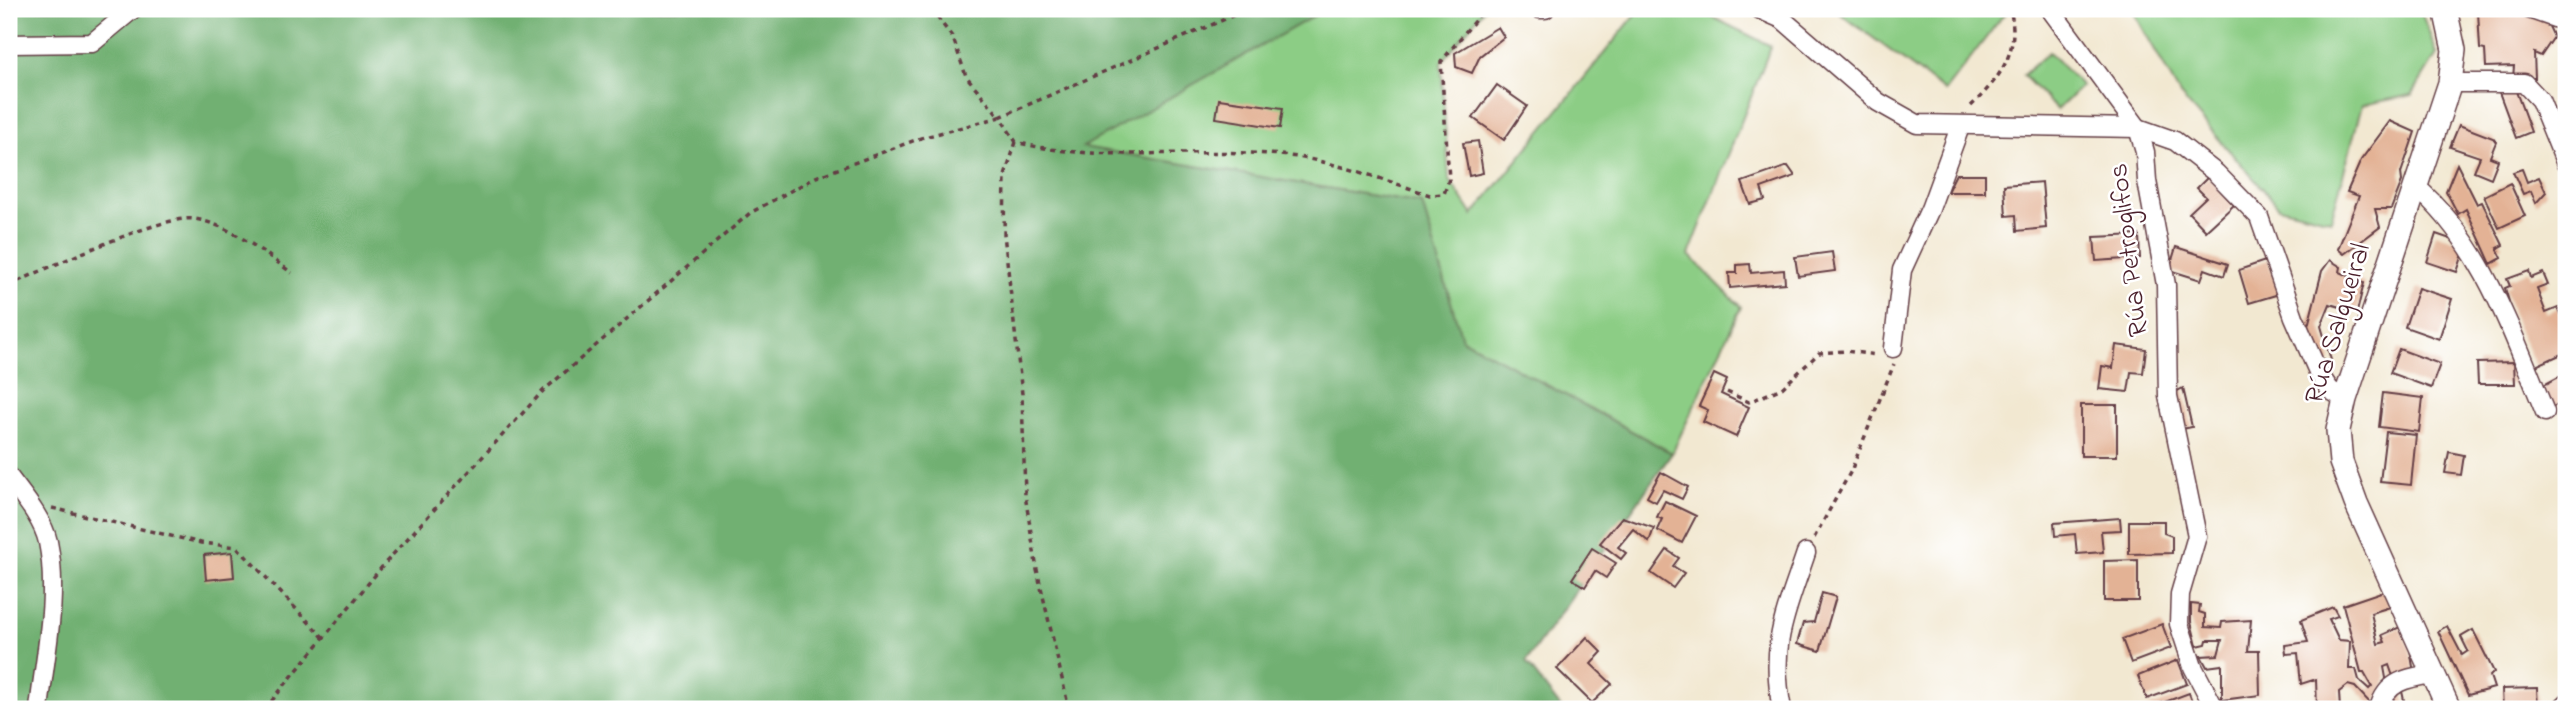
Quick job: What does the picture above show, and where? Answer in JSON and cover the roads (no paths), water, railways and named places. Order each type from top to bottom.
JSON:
[{"type":"street","points":[[9,44],[92,43],[133,9]]},
{"type":"street","points":[[1759,9],[1782,19],[1878,102],[1917,124],[1960,127],[2138,128]]},
{"type":"street","points":[[2050,9],[2138,128]]},
{"type":"street","name":"Rúa Salgueiral","points":[[2445,9],[2454,50],[2450,83],[2345,398],[2338,430],[2342,462],[2356,503],[2449,709]]},
{"type":"street","points":[[2529,9],[2566,22]]},
{"type":"street","points":[[2450,83],[2524,83],[2540,100],[2566,164]]},
{"type":"street","points":[[1893,348],[1902,270],[1930,209],[1960,127]]},
{"type":"street","name":"Rúa Petroglifos","points":[[2215,709],[2193,667],[2179,624],[2180,594],[2196,536],[2168,396],[2166,285],[2138,128],[2175,141],[2216,173],[2259,217],[2294,317],[2319,374],[2330,390],[2345,398]]},
{"type":"street","points":[[2415,186],[2435,202],[2452,223],[2495,296],[2545,412]]},
{"type":"street","points":[[9,477],[29,505],[48,540],[52,596],[39,709]]},
{"type":"street","points":[[1782,709],[1775,674],[1778,642],[1807,553]]},
{"type":"street","points":[[2379,709],[2388,689],[2394,683],[2433,674]]},
{"type":"lane","points":[[2554,709],[2566,698]]}]
